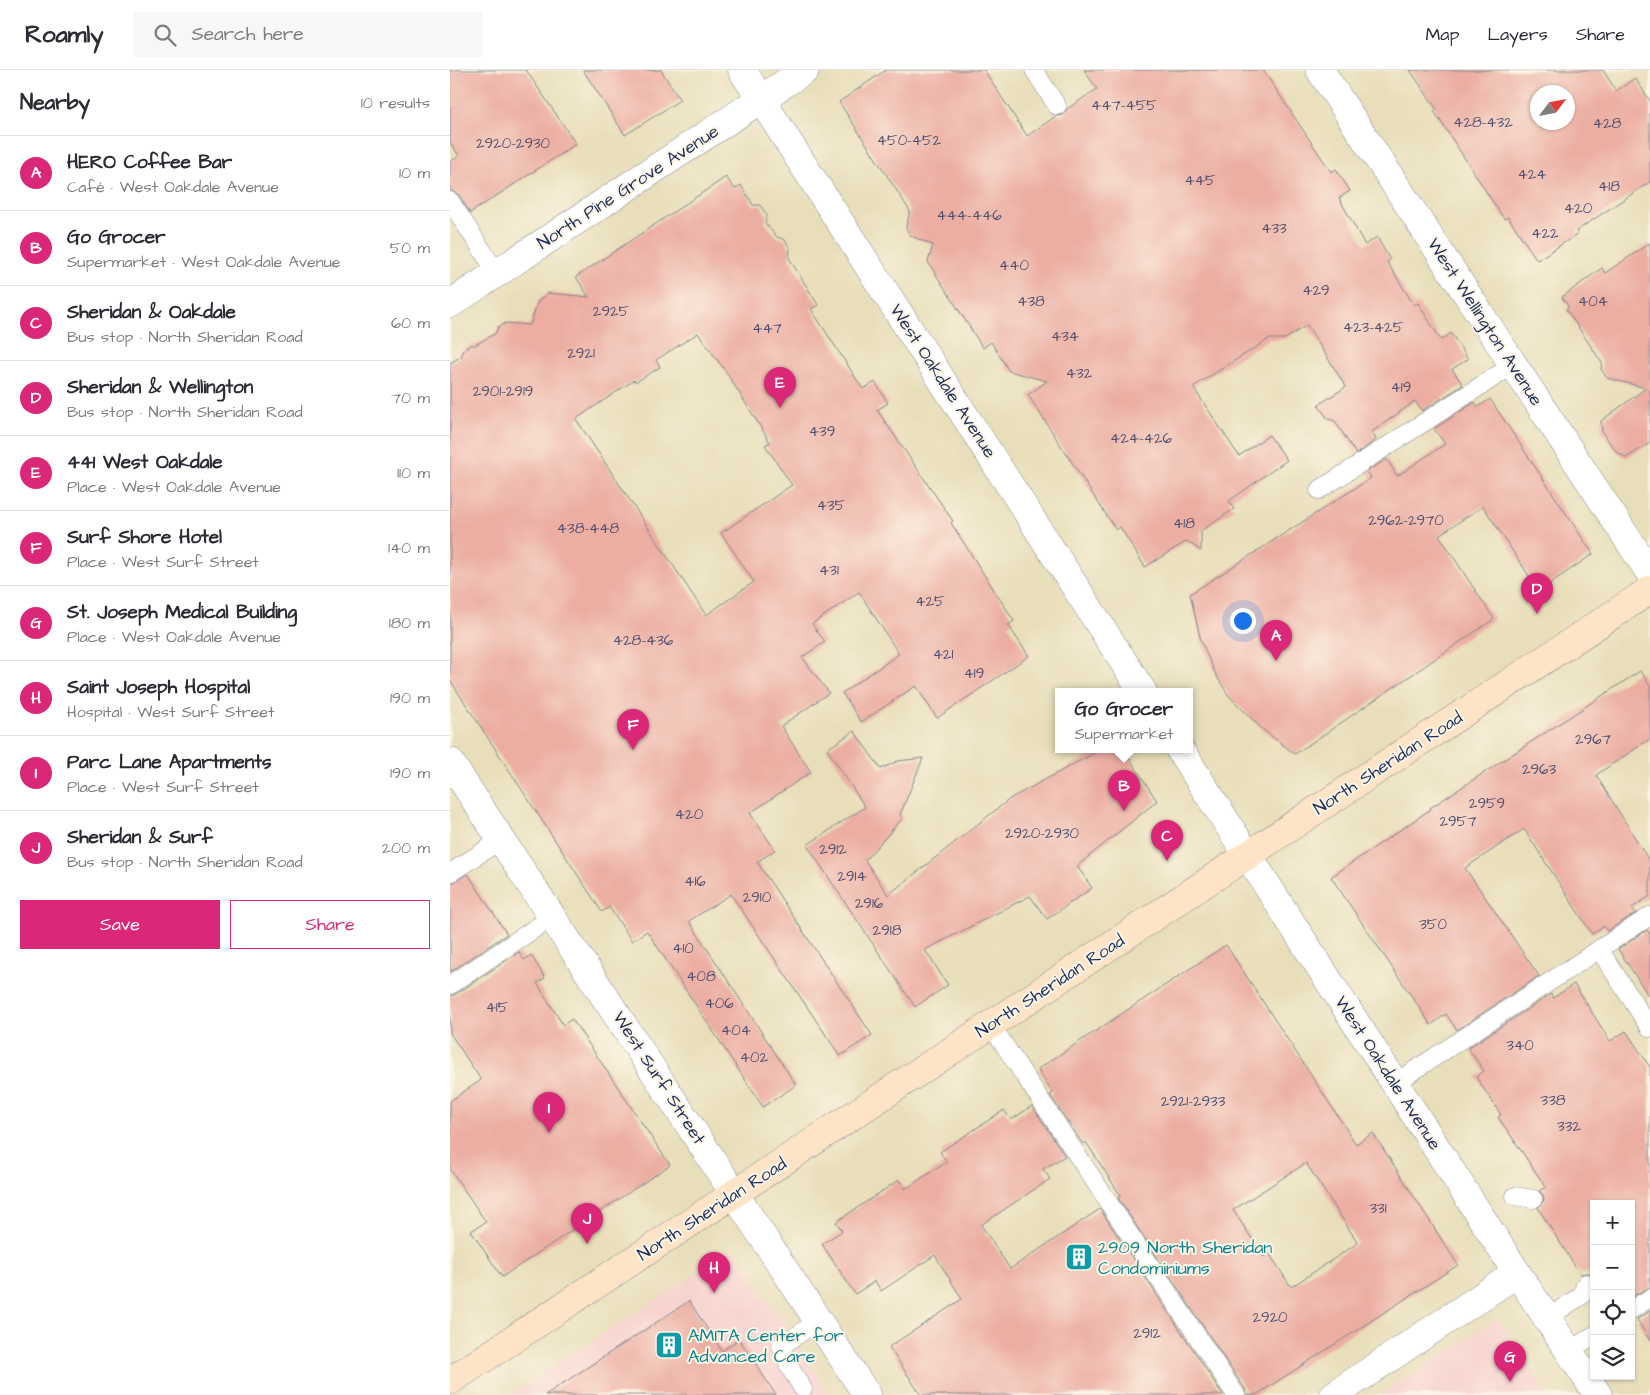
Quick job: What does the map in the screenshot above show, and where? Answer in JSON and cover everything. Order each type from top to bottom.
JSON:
[{"type":"main road","name":"North Sheridan Road","points":[[450,1382],[1650,590]]},
{"type":"street","name":"West Oakdale Avenue","points":[[742,70],[1140,688]]},
{"type":"street","name":"North Pine Grove Avenue","points":[[450,304],[805,70]]},
{"type":"street","name":"West Wellington Avenue","points":[[1320,70],[1650,574]]},
{"type":"street","name":"West Oakdale Avenue","points":[[1182,753],[1598,1395]]},
{"type":"street","name":"West Surf Street","points":[[450,762],[867,1395]]},
{"type":"street","points":[[1334,1395],[1518,1273]]},
{"type":"lane","points":[[1034,70],[1057,106]]},
{"type":"lane","points":[[450,201],[497,273]]},
{"type":"lane","points":[[1319,490],[1513,365]]},
{"type":"lane","points":[[450,873],[501,840]]},
{"type":"lane","points":[[1395,1083],[1650,916]]},
{"type":"lane","points":[[450,985],[552,917]]},
{"type":"lane","points":[[1599,949],[1650,1028]]},
{"type":"lane","points":[[991,1025],[1236,1395]]},
{"type":"lane","points":[[1515,1196],[1532,1199]]},
{"type":"lane","points":[[1547,1318],[1581,1296],[1586,1283]]},
{"type":"lane","points":[[1635,1307],[1650,1298]]},
{"type":"lane","points":[[803,1389],[790,1368],[781,1346],[818,1321]]},
{"type":"lane","points":[[1569,1351],[1590,1338]]},
{"type":"shaded area","points":[[734,1249],[830,1395],[509,1395]]},
{"type":"shaded area","points":[[1498,1319],[1548,1395],[1381,1395]]},
{"type":"building","points":[[450,70],[526,70],[576,144],[470,213],[459,195],[450,190],[450,162],[459,156],[450,142]]},
{"type":"building","points":[[583,70],[661,70],[680,100],[625,135]]},
{"type":"building","points":[[886,70],[984,70],[1027,136],[1056,116],[1063,115],[1067,109],[1097,89],[1084,70],[1263,70],[1331,172],[1336,169],[1350,191],[1339,198],[1365,245],[1377,237],[1390,260],[1387,262],[1414,305],[1418,303],[1441,340],[1451,333],[1468,359],[1452,369],[1463,385],[1422,411],[1415,401],[1372,432],[1376,440],[1356,454],[1335,421],[1328,419],[1318,405],[1346,387],[1307,325],[1285,339],[1269,339],[1193,387],[1239,456],[1269,435],[1287,460],[1229,501],[1234,509],[1201,531],[1201,551],[1187,541],[1145,567],[1120,527],[1116,530],[1028,395],[1047,381],[1009,371],[991,342],[983,348],[928,262],[933,245],[911,236],[906,228],[910,211],[839,102]]},
{"type":"building","points":[[1410,70],[1603,70],[1616,91],[1635,78],[1650,101],[1650,182],[1576,231],[1578,234],[1537,260],[1508,217],[1504,219],[1434,111],[1437,110]]},
{"type":"building","points":[[726,177],[735,189],[741,185],[753,205],[760,205],[767,215],[765,223],[777,237],[785,240],[790,248],[789,258],[818,305],[811,309],[863,389],[875,382],[888,403],[877,410],[953,521],[951,523],[1014,621],[1008,625],[1029,656],[937,718],[916,686],[861,722],[842,693],[899,654],[859,592],[812,624],[825,642],[802,657],[829,693],[781,726],[811,772],[750,813],[775,850],[757,862],[872,1035],[840,1056],[731,894],[689,921],[796,1085],[763,1107],[647,931],[632,941],[609,907],[602,912],[450,680],[450,363],[462,356],[462,351],[470,345],[475,345],[496,333],[498,327],[506,323],[530,325],[538,301],[548,293],[589,297],[576,277]],"holes":[[[698,333],[726,372],[770,442],[765,445],[792,485],[721,533],[754,582],[706,615],[576,419],[634,380],[636,382],[660,367],[656,360]]]},
{"type":"building","points":[[1650,243],[1650,443],[1626,458],[1616,451],[1602,432],[1601,421],[1646,388],[1607,378],[1601,369],[1602,363],[1566,309],[1569,307],[1562,297],[1602,268],[1605,273]]},
{"type":"building","points":[[1490,399],[1593,554],[1539,591],[1483,506],[1439,535],[1494,619],[1295,754],[1262,729],[1229,696],[1216,675],[1201,641],[1190,594],[1371,478],[1367,471],[1387,459],[1397,476],[1445,444],[1434,429],[1475,402],[1478,407]]},
{"type":"building","points":[[1640,671],[1650,686],[1650,739],[1596,775],[1650,862],[1650,896],[1632,908],[1636,913],[1607,931],[1604,926],[1592,934],[1524,829],[1465,868],[1539,976],[1457,1030],[1446,1014],[1431,1025],[1331,877],[1430,808]]},
{"type":"building","points":[[854,731],[881,769],[898,761],[923,758],[900,815],[903,818],[865,860],[888,895],[1011,798],[1094,753],[1126,753],[1157,801],[1077,866],[1092,888],[1047,919],[1030,896],[925,950],[948,985],[915,1007],[807,845],[865,807],[827,749]]},
{"type":"building","points":[[468,874],[507,934],[450,972],[450,884]]},
{"type":"building","points":[[1647,930],[1650,934],[1650,998],[1618,949]]},
{"type":"building","points":[[1226,945],[1356,1144],[1373,1133],[1458,1265],[1256,1395],[1247,1395],[1245,1389],[1118,1198],[1121,1196],[1086,1142],[1083,1144],[1050,1095],[1053,1093],[1038,1069]],"holes":[[[1306,1163],[1358,1243],[1291,1287],[1269,1253],[1264,1257],[1233,1210]]]},
{"type":"building","points":[[519,952],[524,960],[531,955],[545,978],[537,983],[563,1025],[572,1019],[670,1165],[502,1277],[471,1231],[486,1222],[450,1169],[450,1101],[481,1080],[450,1033],[450,996],[456,994]]},
{"type":"building","points":[[1574,984],[1610,1041],[1626,1031],[1650,1067],[1650,1287],[1635,1295],[1635,1200],[1590,1200],[1590,1274],[1580,1274],[1538,1208],[1544,1200],[1543,1195],[1539,1191],[1546,1187],[1498,1117],[1501,1115],[1476,1077],[1484,1071],[1468,1048],[1551,994],[1553,998]]},
{"type":"building","name":"2909 North Sheridan Condominiums","points":[[1032,1106],[1065,1156],[1043,1169],[1050,1179],[981,1225],[1010,1269],[1100,1209],[1223,1395],[921,1395],[889,1347],[962,1299],[935,1255],[881,1291],[875,1281],[855,1294],[822,1244],[842,1231],[836,1222],[899,1180],[905,1189],[947,1162],[940,1152],[1004,1110],[1011,1120]]},
{"type":"building","name":"AMITA Center for Advanced Care","points":[[689,1301],[722,1351],[739,1339],[776,1395],[545,1395]]},
{"type":"building","points":[[1650,1311],[1650,1341],[1637,1319]]},
{"type":"place","name":"441 West Oakdale","points":[[780,408]]},
{"type":"place","name":"Sheridan & Wellington","points":[[1537,614]]},
{"type":"place","name":"HERO Coffee Bar","points":[[1276,661]]},
{"type":"place","name":"Surf Shore Hotel","points":[[633,750]]},
{"type":"place","name":"Go Grocer","points":[[1124,811]]},
{"type":"place","name":"Sheridan & Oakdale","points":[[1167,861]]},
{"type":"place","name":"Parc Lane Apartments","points":[[549,1133]]},
{"type":"place","name":"Sheridan & Surf","points":[[587,1244]]},
{"type":"place","name":"2909 North Sheridan Condominiums","points":[[1079,1257]]},
{"type":"place","name":"Saint Joseph Hospital","points":[[714,1293]]},
{"type":"place","name":"AMITA Center for Advanced Care","points":[[669,1345]]},
{"type":"place","name":"St. Joseph Medical Building","points":[[1510,1382]]}]
